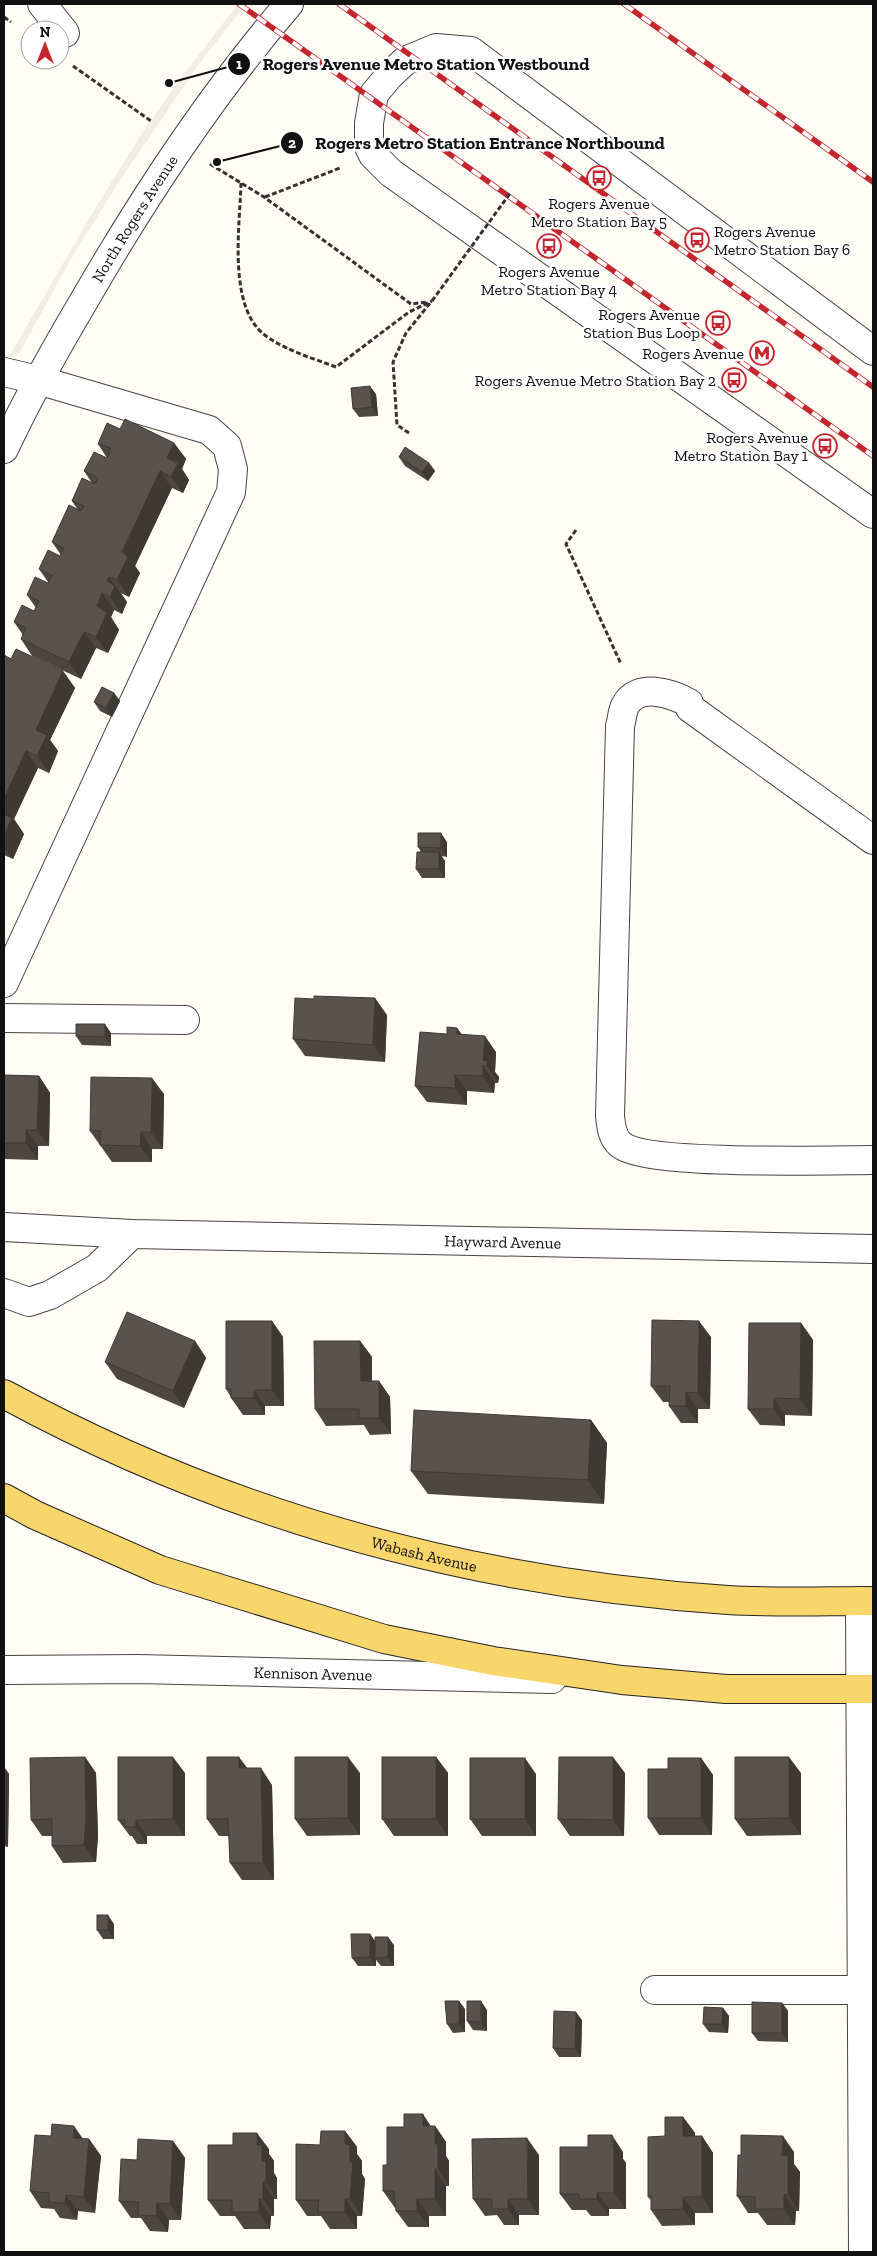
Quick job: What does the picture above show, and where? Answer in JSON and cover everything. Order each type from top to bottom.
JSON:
[{"type":"main road","name":"Wabash Avenue","points":[[4,1394],[67,1428],[183,1479],[280,1515],[401,1550],[501,1572],[624,1590],[729,1600],[867,1601]]},
{"type":"main road","points":[[4,1498],[35,1515],[160,1570],[384,1639],[493,1661],[622,1680],[726,1690],[867,1690]]},
{"type":"street","points":[[42,4],[55,20]]},
{"type":"street","name":"North Rogers Avenue","points":[[4,449],[38,380],[124,232],[182,144],[256,42],[289,4]]},
{"type":"street","points":[[873,351],[470,51],[436,48],[405,61],[374,94],[369,123],[370,147],[373,155],[391,172],[873,514]]},
{"type":"street","points":[[4,372],[38,380],[209,430],[227,446],[233,469],[231,492],[4,983]]},
{"type":"street","points":[[873,840],[690,708],[689,703],[676,696],[646,691],[635,694],[625,706],[620,726],[610,1116],[612,1131],[620,1144],[639,1154],[678,1159],[873,1160]]},
{"type":"street","points":[[4,1018],[185,1020]]},
{"type":"street","name":"Hayward Avenue","points":[[4,1227],[132,1234],[873,1249]]},
{"type":"street","points":[[4,1293],[30,1302],[50,1295],[97,1268],[132,1234]]},
{"type":"street","points":[[862,2252],[867,1990],[867,1601]]},
{"type":"street","name":"Kennison Avenue","points":[[4,1670],[138,1669],[622,1680]]},
{"type":"street","points":[[655,1990],[867,1990]]},
{"type":"path","points":[[70,63],[151,121]]},
{"type":"path","points":[[210,164],[264,197],[411,304],[432,301]]},
{"type":"path","points":[[264,197],[341,168]]},
{"type":"path","points":[[240,183],[238,280],[244,303],[264,335],[283,348],[336,368],[409,312],[432,301]]},
{"type":"path","points":[[409,434],[397,425],[393,362],[406,334],[511,192]]},
{"type":"path","points":[[576,530],[566,544],[635,694]]},
{"type":"shaded area","points":[[238,4],[246,4],[199,64],[119,182],[71,259],[20,352],[13,357],[9,357],[90,217],[142,133],[184,74]]},
{"type":"building","points":[[370,386],[372,407],[353,409],[351,388]]},
{"type":"building","points":[[125,419],[174,443],[167,458],[178,463],[171,477],[160,471],[122,552],[128,557],[117,580],[109,577],[107,581],[115,586],[110,597],[102,593],[97,606],[107,613],[96,637],[84,632],[69,662],[21,639],[26,628],[14,622],[22,605],[34,611],[39,601],[27,595],[35,577],[48,583],[52,575],[39,569],[48,550],[60,556],[64,548],[52,542],[69,505],[81,511],[84,506],[72,501],[82,478],[95,484],[98,478],[84,471],[94,452],[107,458],[111,448],[98,444],[107,423],[120,429]]},
{"type":"building","points":[[405,447],[429,463],[422,472],[399,457]]},
{"type":"building","points":[[16,649],[63,671],[36,730],[47,735],[37,756],[26,751],[4,799],[4,655],[11,659]]},
{"type":"building","points":[[102,687],[114,693],[106,708],[94,702]]},
{"type":"building","points":[[4,814],[12,818],[4,836]]},
{"type":"building","points":[[418,833],[441,833],[441,848],[418,847]]},
{"type":"building","points":[[417,852],[439,852],[439,869],[416,869]]},
{"type":"building","points":[[314,996],[375,998],[373,1045],[293,1039],[295,998],[314,999]]},
{"type":"building","points":[[76,1024],[105,1024],[105,1037],[76,1036]]},
{"type":"building","points":[[447,1027],[457,1028],[457,1034],[485,1036],[483,1060],[487,1061],[487,1066],[483,1066],[483,1076],[455,1075],[455,1088],[415,1086],[420,1032],[447,1034]]},
{"type":"building","points":[[4,1075],[39,1076],[37,1130],[26,1130],[26,1143],[4,1143]]},
{"type":"building","points":[[91,1077],[152,1078],[151,1132],[141,1132],[140,1146],[100,1145],[101,1131],[90,1131]]},
{"type":"building","points":[[127,1312],[195,1341],[173,1391],[105,1362]]},
{"type":"building","points":[[652,1320],[699,1321],[698,1393],[686,1392],[686,1406],[669,1406],[670,1386],[651,1386]]},
{"type":"building","points":[[226,1321],[272,1321],[272,1390],[254,1390],[254,1398],[231,1398],[231,1389],[226,1389]]},
{"type":"building","points":[[749,1323],[801,1323],[800,1399],[774,1398],[774,1409],[748,1409]]},
{"type":"building","points":[[314,1341],[360,1341],[361,1381],[379,1381],[379,1418],[359,1418],[359,1409],[315,1409]]},
{"type":"building","points":[[414,1410],[591,1420],[588,1480],[411,1471]]},
{"type":"building","points":[[85,1757],[86,1819],[84,1845],[52,1846],[52,1819],[31,1820],[30,1758]]},
{"type":"building","points":[[118,1757],[173,1757],[173,1819],[136,1820],[136,1827],[125,1827],[125,1820],[118,1820]]},
{"type":"building","points":[[207,1757],[239,1757],[239,1768],[261,1768],[263,1863],[230,1863],[228,1819],[207,1819]]},
{"type":"building","points":[[295,1757],[348,1757],[348,1818],[295,1819]]},
{"type":"building","points":[[382,1757],[436,1757],[436,1819],[382,1819]]},
{"type":"building","points":[[559,1757],[613,1757],[613,1820],[558,1819]]},
{"type":"building","points":[[735,1757],[789,1757],[789,1818],[735,1819]]},
{"type":"building","points":[[470,1758],[525,1758],[525,1819],[470,1819]]},
{"type":"building","points":[[668,1758],[701,1758],[701,1818],[648,1818],[648,1769],[668,1769]]},
{"type":"building","points":[[97,1915],[108,1915],[108,1930],[97,1930]]},
{"type":"building","points":[[351,1934],[370,1934],[370,1957],[352,1958]]},
{"type":"building","points":[[375,1937],[388,1937],[388,1957],[375,1958]]},
{"type":"building","points":[[445,2001],[459,2001],[459,2024],[447,2024]]},
{"type":"building","points":[[467,2001],[481,2001],[481,2022],[467,2021]]},
{"type":"building","points":[[752,2002],[782,2003],[782,2033],[752,2033]]},
{"type":"building","points":[[704,2007],[723,2008],[722,2024],[703,2024]]},
{"type":"building","points":[[554,2011],[576,2012],[575,2049],[553,2048]]},
{"type":"building","points":[[404,2114],[423,2114],[423,2126],[435,2126],[435,2144],[438,2144],[438,2169],[435,2169],[435,2199],[417,2199],[417,2211],[396,2211],[394,2191],[383,2191],[383,2165],[387,2165],[387,2127],[404,2127]]},
{"type":"building","points":[[665,2117],[683,2117],[683,2136],[702,2136],[702,2197],[683,2197],[683,2209],[651,2210],[651,2197],[648,2197],[648,2137],[665,2136]]},
{"type":"building","points":[[52,2124],[74,2126],[73,2138],[89,2139],[84,2197],[66,2195],[65,2203],[49,2202],[49,2193],[30,2191],[35,2135],[51,2136]]},
{"type":"building","points":[[321,2131],[345,2131],[345,2144],[350,2145],[350,2162],[353,2162],[350,2199],[345,2199],[345,2212],[318,2212],[319,2200],[296,2200],[296,2144],[320,2145]]},
{"type":"building","points":[[233,2133],[257,2133],[257,2145],[262,2145],[262,2161],[266,2161],[266,2182],[263,2182],[263,2199],[259,2199],[259,2212],[232,2212],[232,2200],[208,2200],[208,2145],[233,2145]]},
{"type":"building","points":[[588,2135],[612,2135],[612,2146],[614,2146],[614,2193],[597,2193],[597,2199],[579,2199],[579,2194],[560,2194],[560,2147],[588,2147]]},
{"type":"building","points":[[741,2135],[783,2136],[782,2155],[788,2156],[788,2195],[784,2195],[784,2209],[755,2209],[755,2197],[737,2196],[738,2155],[741,2155]]},
{"type":"building","points":[[527,2138],[528,2199],[508,2199],[508,2209],[492,2209],[492,2199],[473,2199],[472,2139]]},
{"type":"building","points":[[138,2139],[173,2141],[170,2204],[157,2203],[156,2216],[138,2215],[139,2202],[119,2201],[121,2159],[137,2160]]},
{"type":"railway","points":[[239,4],[873,456]]},
{"type":"railway","points":[[339,4],[873,387]]},
{"type":"railway","points":[[624,4],[873,182]]},
{"type":"place","name":"Rogers Avenue Metro Station Westbound","points":[[169,83]]},
{"type":"place","name":"Rogers Metro Station Entrance Northbound","points":[[217,162]]},
{"type":"place","name":"Rogers Avenue Metro Station Bay 5","points":[[599,178]]},
{"type":"place","name":"Rogers Avenue Metro Station Bay 6","points":[[697,240]]},
{"type":"place","name":"Rogers Avenue Metro Station Bay 4","points":[[549,246]]},
{"type":"place","name":"Rogers Avenue Station Bus Loop","points":[[718,323]]},
{"type":"place","name":"Rogers Avenue","points":[[762,353]]},
{"type":"place","name":"Rogers Avenue Metro Station Bay 2","points":[[734,380]]},
{"type":"place","name":"Rogers Avenue Metro Station Bay 1","points":[[825,446]]}]
